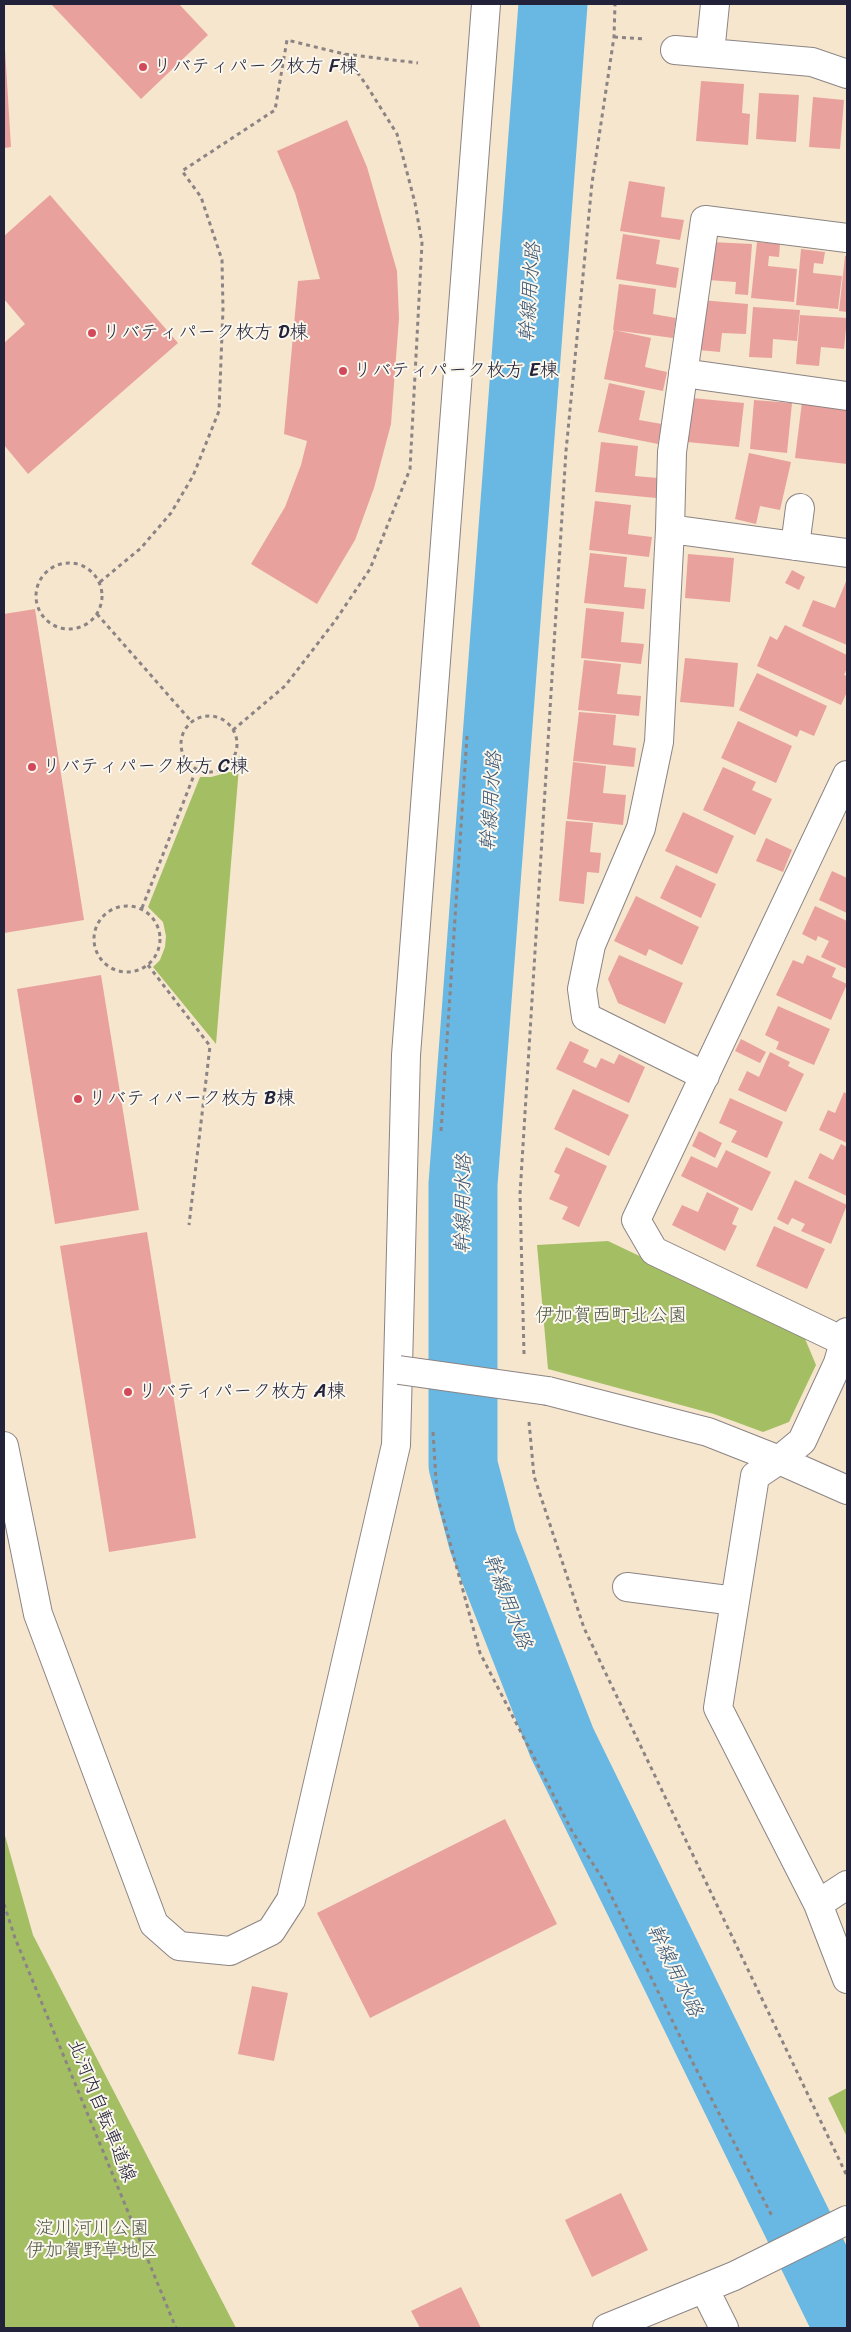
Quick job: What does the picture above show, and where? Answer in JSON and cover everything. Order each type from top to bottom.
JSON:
[{"type":"street","points":[[4,1446],[38,1614],[154,1924],[179,1946],[230,1951],[271,1930],[291,1900],[396,1446],[406,1055],[486,4]]},
{"type":"street","points":[[710,53],[714,4]]},
{"type":"street","points":[[675,50],[812,62],[847,74]]},
{"type":"street","points":[[705,1076],[586,1017],[582,989],[591,945],[641,828],[659,742],[672,452],[705,220],[847,238]]},
{"type":"street","points":[[683,373],[847,396]]},
{"type":"street","points":[[795,546],[800,508]]},
{"type":"street","points":[[670,529],[847,553]]},
{"type":"street","points":[[847,775],[636,1220],[654,1252],[844,1351],[802,1441],[779,1460],[755,1476],[718,1708],[818,1904],[847,1979]]},
{"type":"street","points":[[399,1370],[537,1390],[708,1432],[779,1460],[847,1490]]},
{"type":"street","points":[[627,1586],[735,1601]]},
{"type":"street","points":[[818,1904],[847,1885]]},
{"type":"street","points":[[607,2328],[734,2276],[790,2250],[847,2220]]},
{"type":"street","points":[[704,2288],[724,2328]]},
{"type":"path","points":[[615,4],[614,37],[592,183],[566,451],[520,1194],[537,1390],[534,1476],[584,1628],[847,2176]]},
{"type":"path","points":[[100,582],[141,548],[171,513],[193,476],[219,411],[223,309],[222,260],[201,197],[182,170],[275,110],[287,40],[344,54],[418,63]]},
{"type":"path","points":[[233,730],[286,686],[365,577],[370,569],[410,469],[422,243],[415,204],[396,134],[368,86],[344,54]]},
{"type":"path","points":[[74,562],[84,566],[94,573],[100,582],[103,593],[97,614],[90,623],[77,629],[60,628],[46,620],[38,611],[35,595],[38,584],[44,574],[61,563],[74,562]]},
{"type":"path","points":[[97,614],[191,721]]},
{"type":"path","points":[[208,715],[227,722],[233,730],[237,739],[235,753],[230,762],[220,770],[211,772],[196,770],[188,764],[181,752],[180,741],[191,721],[208,715]]},
{"type":"path","points":[[440,1139],[468,727]]},
{"type":"path","points":[[142,908],[196,770]]},
{"type":"path","points":[[131,905],[142,908],[152,916],[161,936],[155,957],[148,966],[135,971],[113,970],[104,963],[97,953],[94,938],[95,926],[102,916],[119,906],[131,905]]},
{"type":"path","points":[[148,966],[210,1046],[189,1225]]},
{"type":"path","points":[[433,1430],[437,1495],[480,1654],[572,1831],[604,1881],[693,2063],[790,2250]]},
{"type":"path","name":"北河内自転車道線","points":[[4,1904],[15,1938],[176,2328]]},
{"type":"green space","points":[[240,755],[216,1044],[153,967],[160,960],[165,947],[166,936],[163,922],[148,907],[200,777],[222,774],[234,765]]},
{"type":"green space","name":"伊加賀西町北公園","points":[[608,1241],[803,1334],[816,1365],[789,1422],[763,1432],[714,1414],[548,1369],[537,1245]]},
{"type":"green space","name":"淀川河川公園 伊加賀野草地区","points":[[4,1832],[33,1935],[236,2328],[4,2328]]},
{"type":"green space","points":[[847,2088],[847,2137],[828,2098]]},
{"type":"building","name":"リバティパーク枚方 F棟","points":[[51,4],[179,4],[208,35],[141,99]]},
{"type":"building","points":[[4,50],[11,147],[4,148]]},
{"type":"building","points":[[701,81],[744,84],[742,113],[750,114],[748,145],[696,141]]},
{"type":"building","points":[[759,93],[799,95],[796,142],[756,139]]},
{"type":"building","points":[[813,97],[844,100],[840,149],[809,147]]},
{"type":"building","name":"リバティパーク枚方 E棟","points":[[347,120],[367,167],[397,271],[399,318],[391,424],[374,488],[355,540],[317,604],[251,564],[285,507],[301,465],[307,441],[284,434],[298,281],[320,279],[295,193],[277,151]]},
{"type":"building","points":[[629,181],[665,187],[661,217],[684,220],[680,240],[620,231]]},
{"type":"building","name":"リバティパーク枚方 D棟","points":[[50,195],[178,343],[28,474],[4,445],[4,343],[25,324],[4,299],[4,236]]},
{"type":"building","points":[[623,234],[660,240],[656,264],[679,268],[676,288],[616,279]]},
{"type":"building","points":[[711,242],[752,244],[748,295],[735,294],[736,282],[708,280]]},
{"type":"building","points":[[757,242],[780,244],[779,257],[769,256],[768,266],[797,269],[794,302],[751,298]]},
{"type":"building","points":[[801,249],[825,252],[823,264],[814,263],[813,273],[842,276],[838,309],[796,305]]},
{"type":"building","points":[[845,256],[847,256],[847,312],[839,311]]},
{"type":"building","points":[[619,284],[656,289],[653,314],[676,318],[673,338],[613,330]]},
{"type":"building","points":[[701,300],[748,304],[746,334],[722,333],[720,352],[698,350]]},
{"type":"building","points":[[753,307],[800,310],[797,341],[773,339],[772,358],[749,357]]},
{"type":"building","points":[[800,315],[847,318],[844,349],[821,347],[819,366],[796,364]]},
{"type":"building","points":[[614,330],[651,338],[645,367],[667,372],[663,391],[604,379]]},
{"type":"building","points":[[609,383],[645,391],[639,420],[662,424],[658,444],[598,432]]},
{"type":"building","points":[[692,398],[744,403],[739,447],[687,442]]},
{"type":"building","points":[[754,400],[792,403],[787,453],[750,449]]},
{"type":"building","points":[[802,402],[847,408],[847,464],[795,458]]},
{"type":"building","points":[[601,442],[638,446],[635,476],[658,478],[656,498],[595,492]]},
{"type":"building","points":[[749,453],[791,462],[780,510],[760,506],[756,524],[735,519]]},
{"type":"building","points":[[595,501],[631,505],[628,534],[652,537],[649,557],[589,550]]},
{"type":"building","points":[[590,553],[627,557],[624,587],[646,589],[644,609],[584,603]]},
{"type":"building","points":[[688,554],[734,558],[730,602],[685,598]]},
{"type":"building","points":[[792,570],[805,577],[799,590],[785,583]]},
{"type":"building","points":[[847,579],[847,645],[802,626],[813,600],[835,608]]},
{"type":"building","points":[[586,608],[624,612],[621,642],[644,644],[641,664],[581,658]]},
{"type":"building","name":"リバティパーク枚方 C棟","points":[[35,609],[84,920],[4,933],[4,614]]},
{"type":"building","points":[[785,625],[847,655],[847,668],[844,675],[847,676],[847,692],[841,705],[757,666],[770,636],[777,640]]},
{"type":"building","points":[[685,658],[738,663],[734,707],[680,702]]},
{"type":"building","points":[[584,660],[621,664],[617,694],[641,696],[639,716],[578,710]]},
{"type":"building","points":[[757,673],[827,706],[814,736],[800,730],[797,737],[739,710]]},
{"type":"building","points":[[579,712],[616,715],[613,745],[636,748],[634,767],[573,761]]},
{"type":"building","points":[[738,721],[792,746],[776,783],[721,758]]},
{"type":"building","points":[[573,762],[606,766],[603,793],[626,795],[623,825],[567,819]]},
{"type":"building","points":[[723,767],[756,782],[752,790],[772,799],[755,835],[703,810]]},
{"type":"building","points":[[683,812],[734,836],[717,874],[665,851]]},
{"type":"building","points":[[566,821],[593,823],[590,852],[601,853],[599,873],[587,872],[584,904],[559,901]]},
{"type":"building","points":[[766,838],[792,850],[783,872],[756,861]]},
{"type":"building","points":[[676,865],[716,884],[701,918],[660,898]]},
{"type":"building","points":[[832,871],[847,878],[847,913],[819,900]]},
{"type":"building","points":[[636,896],[699,927],[682,965],[649,949],[646,956],[614,941]]},
{"type":"building","points":[[815,906],[847,921],[847,969],[821,957],[829,941],[818,936],[816,941],[802,934]]},
{"type":"building","points":[[619,955],[683,983],[665,1024],[618,1003],[608,979]]},
{"type":"building","points":[[807,955],[836,968],[832,977],[847,984],[831,1020],[776,995],[793,960],[803,964]]},
{"type":"building","name":"リバティパーク枚方 B棟","points":[[101,975],[139,1210],[55,1224],[17,989]]},
{"type":"building","points":[[778,1006],[830,1029],[814,1065],[776,1049],[779,1042],[765,1035]]},
{"type":"building","points":[[741,1039],[766,1052],[760,1063],[735,1051]]},
{"type":"building","points":[[570,1041],[589,1050],[583,1062],[596,1068],[601,1058],[614,1064],[619,1054],[645,1067],[629,1103],[556,1069]]},
{"type":"building","points":[[770,1052],[790,1062],[788,1066],[804,1074],[786,1112],[738,1090],[747,1071],[759,1077]]},
{"type":"building","points":[[573,1089],[629,1115],[609,1156],[554,1129]]},
{"type":"building","points":[[844,1092],[847,1094],[847,1143],[819,1130],[828,1110],[835,1113]]},
{"type":"building","points":[[730,1098],[783,1122],[767,1158],[731,1142],[737,1131],[719,1123]]},
{"type":"building","points":[[699,1131],[722,1143],[715,1158],[692,1146]]},
{"type":"building","points":[[841,1144],[847,1147],[847,1196],[808,1178],[820,1153],[833,1160]]},
{"type":"building","points":[[566,1147],[607,1166],[579,1227],[562,1219],[568,1207],[549,1199],[560,1175],[554,1172]]},
{"type":"building","points":[[726,1150],[771,1172],[752,1211],[681,1176],[691,1156],[717,1168]]},
{"type":"building","points":[[795,1180],[847,1205],[831,1244],[801,1231],[805,1224],[792,1218],[788,1225],[777,1219]]},
{"type":"building","points":[[707,1192],[739,1208],[732,1224],[737,1226],[725,1251],[672,1225],[682,1205],[698,1212]]},
{"type":"building","points":[[774,1226],[825,1249],[807,1289],[756,1266]]},
{"type":"building","name":"リバティパーク枚方 A棟","points":[[147,1232],[196,1538],[109,1552],[60,1246]]},
{"type":"building","points":[[505,1819],[557,1924],[370,2018],[317,1913]]},
{"type":"building","points":[[252,1986],[288,1993],[274,2061],[238,2054]]},
{"type":"building","points":[[621,2193],[648,2250],[592,2277],[565,2220]]},
{"type":"building","points":[[461,2287],[481,2328],[420,2328],[411,2311]]},
{"type":"waterway","name":"幹線用水路","points":[[553,4],[463,1184],[463,1465],[483,1541],[562,1743],[847,2325]]},
{"type":"place","name":"リバティパーク枚方 F棟","points":[[143,67]]},
{"type":"place","name":"リバティパーク枚方 D棟","points":[[92,333]]},
{"type":"place","name":"リバティパーク枚方 E棟","points":[[343,371]]},
{"type":"place","name":"リバティパーク枚方 C棟","points":[[32,767]]},
{"type":"place","name":"リバティパーク枚方 B棟","points":[[78,1099]]},
{"type":"place","name":"リバティパーク枚方 A棟","points":[[128,1392]]}]
